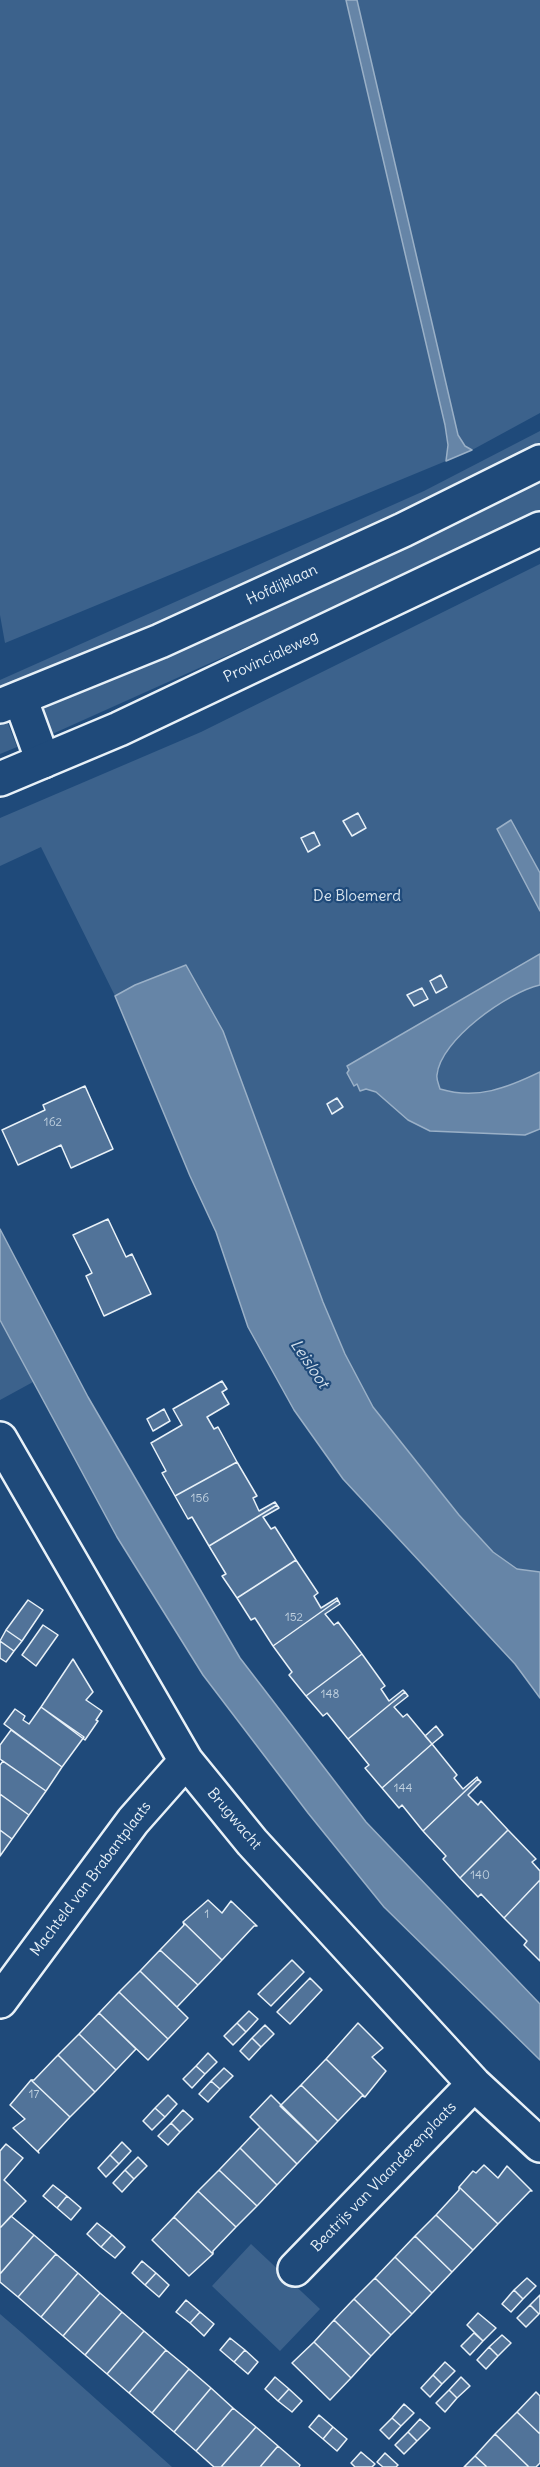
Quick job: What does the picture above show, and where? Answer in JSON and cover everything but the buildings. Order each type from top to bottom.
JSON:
[{"type":"street","name":"Hofdijklaan","points":[[43,761],[10,702],[202,621],[403,530],[540,462]]},
{"type":"street","name":"Provincialeweg","points":[[0,779],[119,729],[540,530]]},
{"type":"street","name":"Brugwacht","points":[[0,1439],[186,1761],[252,1842],[474,2084],[540,2145]]},
{"type":"street","name":"Machteld van Brabantplaats","points":[[0,2001],[133,1821],[186,1761]]},
{"type":"street","name":"Beatrijs van Vlaanderenplaats","points":[[295,2269],[474,2084]]},
{"type":"green space","points":[[0,0],[346,0],[448,445],[446,461],[5,643],[0,615]]},
{"type":"green space","points":[[357,0],[540,0],[540,413],[472,450],[465,446],[458,435]]},
{"type":"green space","points":[[540,431],[540,447],[300,563],[0,694],[0,680],[424,491]]},
{"type":"green space","points":[[540,477],[540,512],[453,554],[50,735],[36,707]]},
{"type":"green space","name":"De Bloemerd","points":[[540,564],[540,1572],[517,1569],[493,1552],[459,1515],[373,1407],[345,1354],[185,965],[135,985],[115,996],[41,847],[0,866],[0,818],[201,732]]},
{"type":"green space","points":[[7,721],[17,747],[0,754],[0,724]]},
{"type":"green space","points":[[0,1320],[33,1382],[0,1400]]},
{"type":"green space","points":[[251,2244],[320,2309],[280,2351],[212,2286]]},
{"type":"green space","points":[[0,2314],[22,2333],[172,2467],[0,2467]]},
{"type":"water","points":[[346,0],[357,0],[458,435],[465,446],[472,450],[446,461],[448,445],[445,425]]},
{"type":"water","points":[[511,820],[540,873],[540,911],[497,829]]},
{"type":"water","points":[[540,954],[540,985],[527,989],[494,1007],[462,1033],[441,1061],[437,1080],[440,1089],[479,1093],[516,1083],[540,1072],[540,1129],[525,1135],[430,1131],[408,1120],[376,1092],[366,1089],[360,1091],[357,1084],[354,1086],[347,1073],[349,1070],[347,1066]]},
{"type":"water","name":"Leisloot","points":[[186,965],[223,1031],[323,1302],[345,1354],[373,1407],[459,1515],[493,1552],[517,1569],[540,1572],[540,1698],[515,1664],[343,1479],[294,1410],[248,1327],[216,1232],[190,1176],[115,996],[135,985]]},
{"type":"water","points":[[0,1229],[88,1397],[240,1658],[366,1822],[540,2004],[540,2060],[384,1907],[308,1813],[203,1675],[117,1537],[0,1320]]}]
